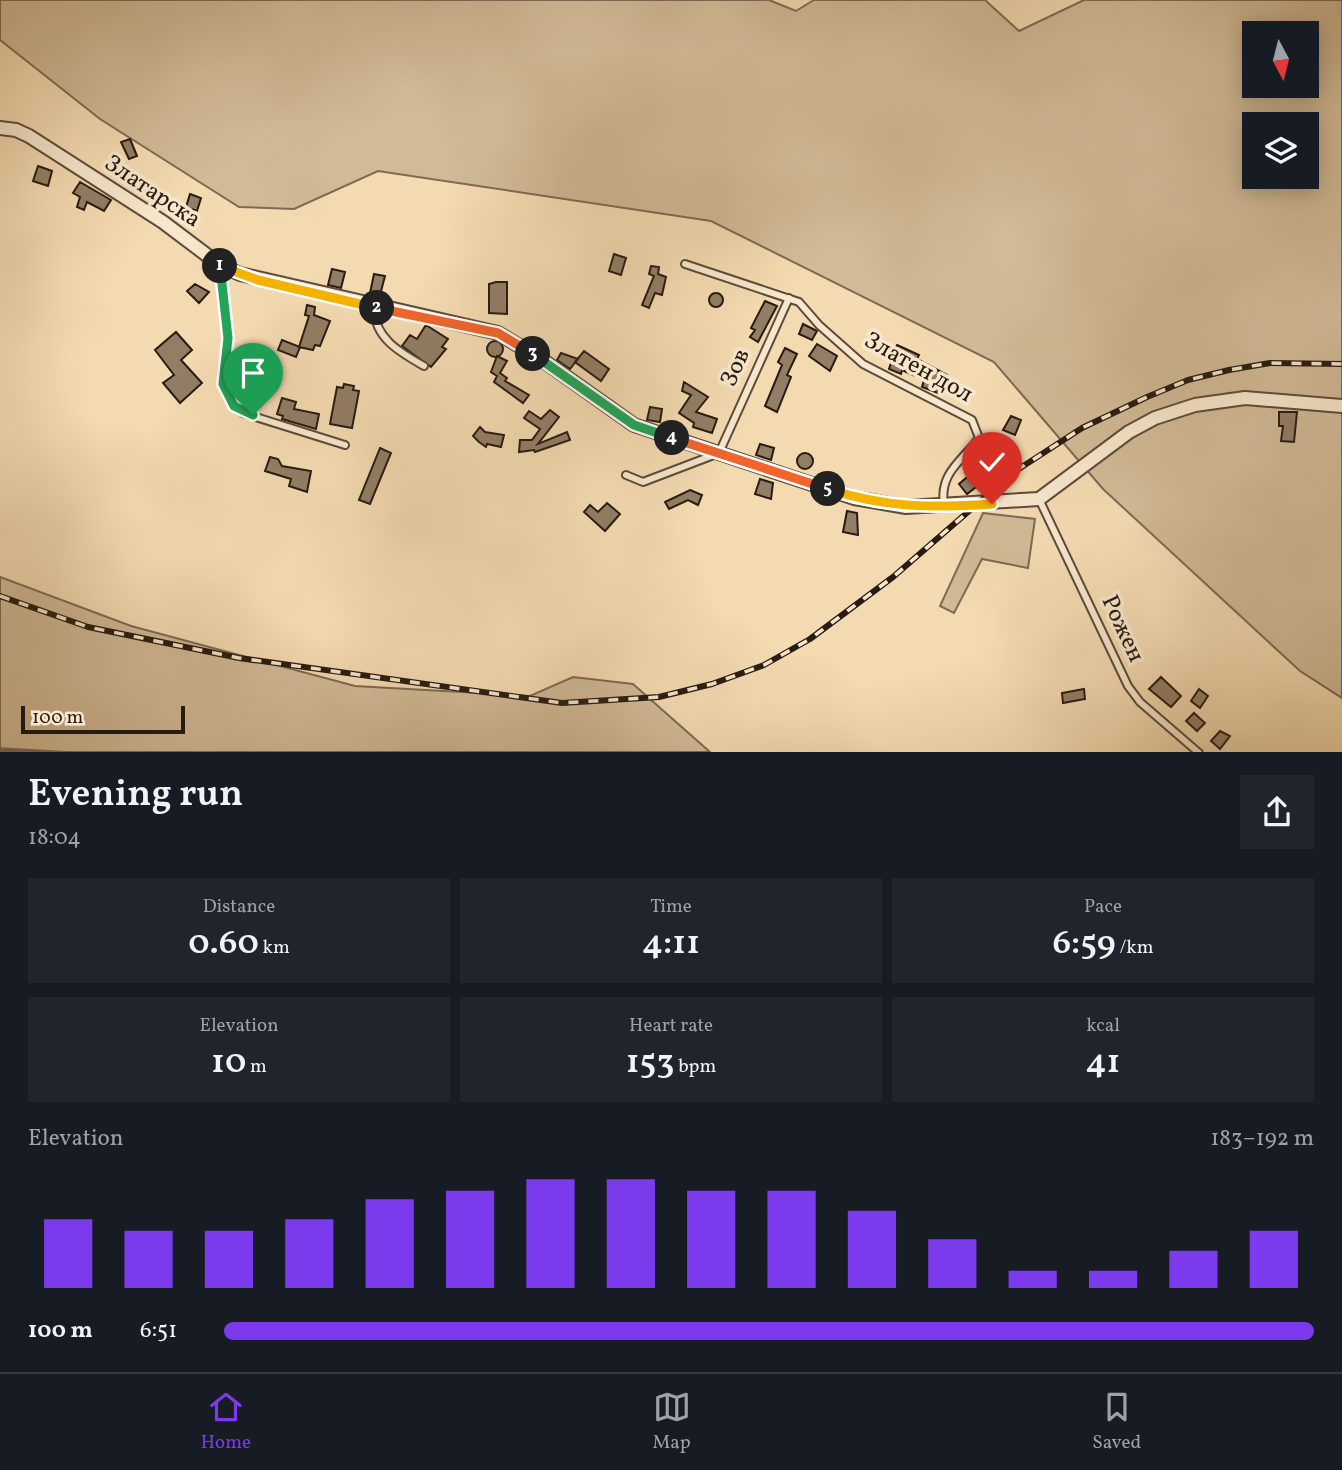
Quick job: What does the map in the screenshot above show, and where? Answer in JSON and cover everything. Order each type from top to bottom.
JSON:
[{"type":"street","name":"Златарска","points":[[0,128],[16,130],[29,136],[163,222],[220,265],[258,280],[498,333],[541,359],[634,425],[854,498],[906,507],[944,507],[1039,499]]},
{"type":"street","points":[[1039,499],[1129,432],[1172,412],[1245,398],[1342,406]]},
{"type":"lane","name":"Златен дол","points":[[685,264],[799,302],[819,325],[863,364],[972,421],[979,438],[945,477],[942,490],[944,507]]},
{"type":"lane","points":[[220,265],[228,338],[223,384],[228,398],[243,413],[345,445]]},
{"type":"lane","name":"Зов","points":[[719,453],[789,298]]},
{"type":"lane","points":[[375,307],[374,319],[385,338],[402,354],[424,366]]},
{"type":"lane","points":[[626,475],[643,482],[719,453]]},
{"type":"lane","name":"Рожен","points":[[1039,499],[1128,686],[1140,702],[1199,752]]},
{"type":"shaded area","points":[[0,0],[769,0],[796,11],[814,0],[985,0],[1019,31],[1084,0],[1342,0],[1342,698],[1300,671],[1103,489],[994,362],[711,221],[378,171],[294,209],[239,207],[100,119],[0,40]]},
{"type":"shaded area","points":[[983,513],[1035,519],[1028,568],[982,559],[954,613],[940,606]]},
{"type":"shaded area","points":[[0,577],[131,626],[355,686],[530,696],[573,677],[633,684],[710,752],[0,752]]},
{"type":"building","points":[[130,139],[137,156],[129,159],[121,142]]},
{"type":"building","points":[[38,166],[52,171],[48,186],[33,181]]},
{"type":"building","points":[[80,182],[111,200],[104,211],[87,202],[84,210],[77,207],[80,197],[73,193]]},
{"type":"building","points":[[190,194],[201,198],[197,211],[186,207]]},
{"type":"building","points":[[614,254],[626,258],[621,275],[609,271]]},
{"type":"building","points":[[651,266],[659,267],[658,274],[666,277],[662,295],[655,293],[649,308],[642,305],[654,276],[649,274]]},
{"type":"building","points":[[332,269],[345,272],[341,288],[328,285]]},
{"type":"building","points":[[374,274],[385,276],[380,295],[370,293]]},
{"type":"building","points":[[507,282],[507,314],[489,313],[489,284]]},
{"type":"building","points":[[195,284],[209,292],[199,303],[187,291]]},
{"type":"building","points":[[713,293],[719,293],[723,300],[719,307],[713,307],[709,303],[709,297]]},
{"type":"building","points":[[765,301],[777,306],[758,342],[750,337],[755,330],[751,328]]},
{"type":"building","points":[[307,305],[315,307],[314,315],[330,321],[320,346],[315,345],[313,350],[299,347],[309,316],[305,315]]},
{"type":"building","points":[[803,324],[817,331],[812,340],[799,334]]},
{"type":"building","points":[[426,325],[448,339],[442,347],[446,349],[431,367],[402,346],[410,335],[417,339]]},
{"type":"building","points":[[176,332],[192,350],[181,360],[202,383],[180,403],[163,383],[174,375],[155,350]]},
{"type":"building","points":[[282,340],[300,347],[296,357],[278,350]]},
{"type":"building","points":[[495,341],[503,349],[495,357],[487,349]]},
{"type":"building","points":[[817,344],[837,356],[830,371],[809,356]]},
{"type":"building","points":[[897,345],[919,355],[917,359],[947,375],[938,393],[922,387],[924,380],[902,370],[901,374],[889,369]]},
{"type":"building","points":[[785,348],[797,354],[787,375],[791,377],[777,412],[765,406],[782,365],[778,362]]},
{"type":"building","points":[[584,351],[609,369],[601,381],[575,362]]},
{"type":"building","points":[[561,353],[578,359],[570,369],[557,360]]},
{"type":"building","points":[[497,356],[507,361],[500,373],[507,378],[505,381],[529,395],[523,403],[494,382],[497,376],[491,372]]},
{"type":"building","points":[[245,358],[265,363],[249,383],[234,372]]},
{"type":"building","points":[[684,382],[708,397],[696,412],[717,419],[712,433],[693,427],[694,423],[679,413],[691,395],[682,391]]},
{"type":"building","points":[[344,384],[354,386],[353,390],[359,391],[352,428],[330,424],[337,387],[343,388]]},
{"type":"building","points":[[247,391],[261,397],[255,411],[241,403]]},
{"type":"building","points":[[282,398],[296,402],[294,409],[319,414],[316,429],[282,419],[283,416],[277,414]]},
{"type":"building","points":[[650,407],[662,409],[660,422],[647,420]]},
{"type":"building","points":[[550,410],[559,417],[538,444],[567,432],[570,440],[535,452],[519,452],[520,440],[532,440],[540,429],[524,418],[529,411],[541,419]]},
{"type":"building","points":[[1279,412],[1297,412],[1294,442],[1281,441],[1283,426],[1279,426]]},
{"type":"building","points":[[1011,416],[1021,420],[1015,435],[1003,430]]},
{"type":"building","points":[[480,427],[485,432],[504,435],[501,447],[487,444],[486,447],[479,442],[473,436]]},
{"type":"building","points":[[760,444],[774,448],[771,460],[756,455]]},
{"type":"building","points":[[380,448],[391,453],[370,504],[359,500]]},
{"type":"building","points":[[802,453],[808,453],[813,461],[811,467],[802,469],[797,464],[797,458]]},
{"type":"building","points":[[270,457],[278,459],[282,466],[311,471],[307,492],[289,486],[291,479],[265,471]]},
{"type":"building","points":[[972,473],[981,483],[967,494],[959,484]]},
{"type":"building","points":[[760,479],[773,483],[771,499],[755,494]]},
{"type":"building","points":[[690,490],[702,495],[698,505],[688,500],[669,509],[665,502]]},
{"type":"building","points":[[607,503],[620,514],[605,531],[584,512],[590,505],[598,512]]},
{"type":"building","points":[[847,511],[857,513],[858,535],[843,532]]},
{"type":"building","points":[[1161,677],[1181,696],[1171,707],[1149,689]]},
{"type":"building","points":[[1084,689],[1085,699],[1063,703],[1062,693]]},
{"type":"building","points":[[1199,689],[1208,696],[1200,708],[1191,701]]},
{"type":"building","points":[[1194,713],[1205,723],[1197,731],[1186,721]]},
{"type":"building","points":[[1220,731],[1230,736],[1220,749],[1211,741]]},
{"type":"waterway","points":[[0,749],[52,752]]},
{"type":"railway","points":[[0,596],[88,627],[239,658],[562,703],[659,697],[712,684],[764,665],[810,639],[893,577],[1014,472],[1082,428],[1188,380],[1270,363],[1342,364]]},
{"type":"route","points":[[253,415],[243,413],[234,406],[223,384],[228,338],[220,265],[274,284],[498,333],[541,359],[634,425],[854,498],[925,508],[992,504]]}]
